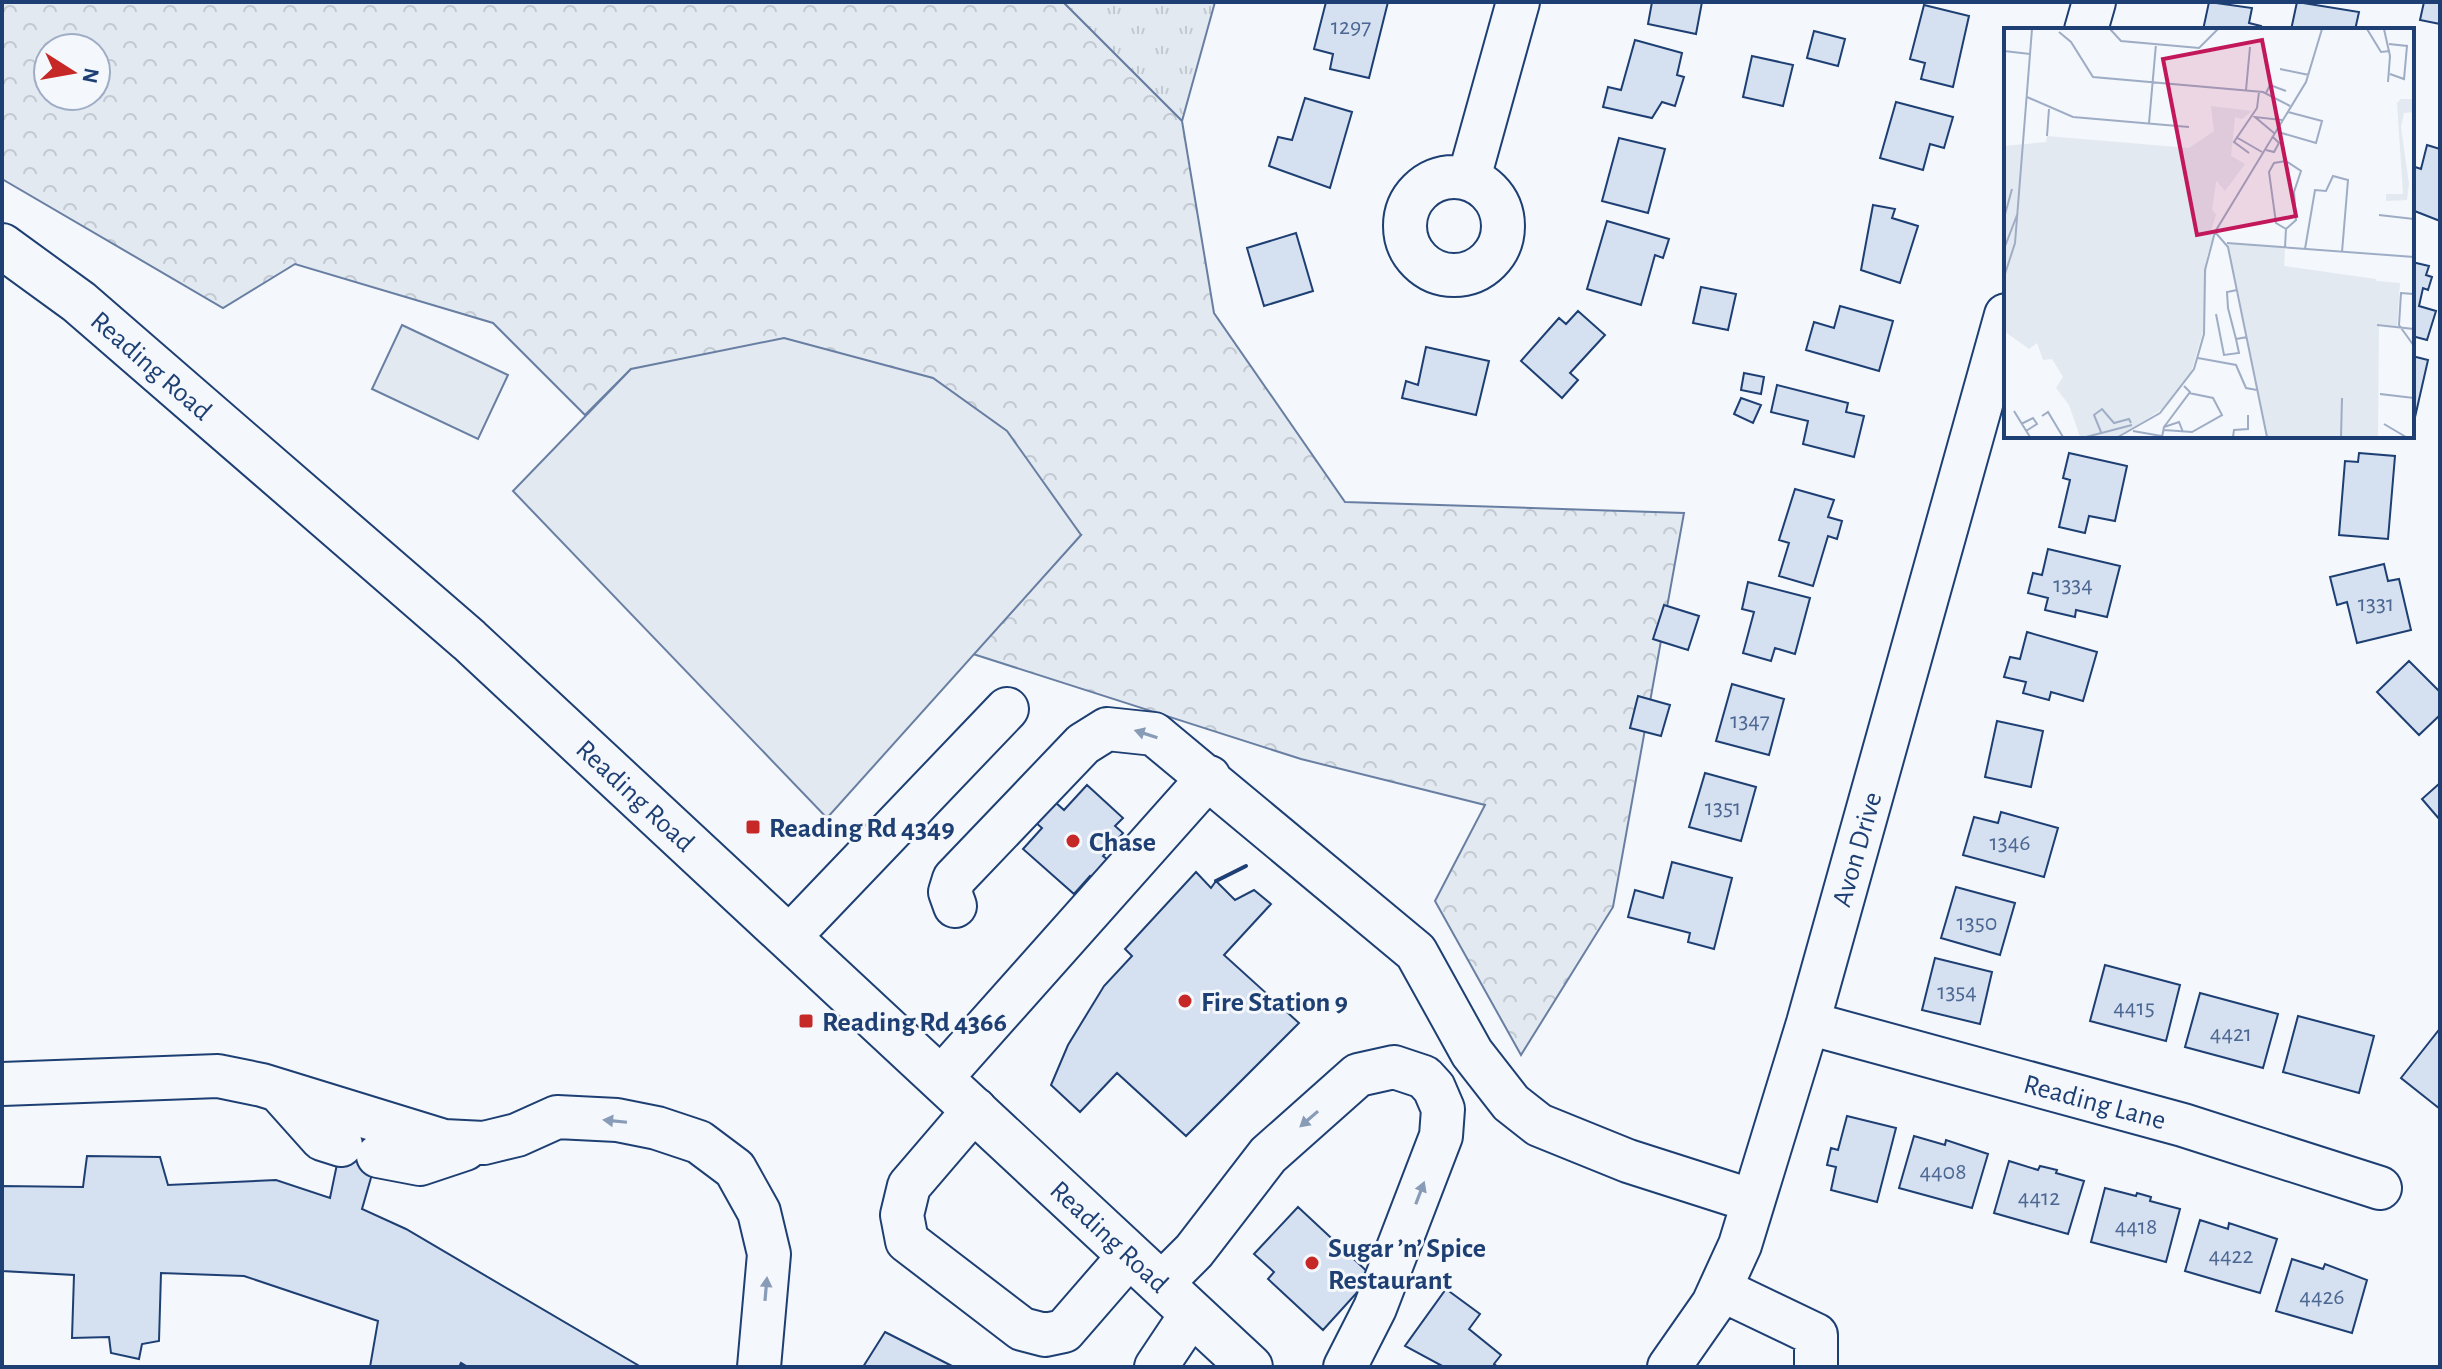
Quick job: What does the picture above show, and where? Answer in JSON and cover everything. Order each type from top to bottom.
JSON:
[{"type":"main road","name":"Reading Road","points":[[2,246],[79,302],[376,557],[1250,1367]]},
{"type":"street","points":[[1469,178],[1518,2]]},
{"type":"street","points":[[2087,28],[2094,2]]},
{"type":"street","name":"Avon Drive","points":[[1669,1367],[1720,1289],[1740,1245],[1808,1023],[2004,322]]},
{"type":"street","points":[[789,937],[1007,709]]},
{"type":"street","points":[[955,906],[950,892],[954,879],[1083,744],[1107,729],[1154,734],[1416,952],[1461,1034],[1511,1103],[1539,1125],[1628,1161],[1753,1201]]},
{"type":"street","points":[[941,1078],[1209,777]]},
{"type":"street","name":"Reading Lane","points":[[1808,1023],[2183,1125],[2380,1188]]},
{"type":"street","points":[[1424,1077],[1461,1034]]},
{"type":"street","points":[[975,1109],[909,1186],[902,1215],[907,1241],[1022,1329],[1045,1335],[1064,1331],[1145,1269],[1194,1251],[1268,1155],[1358,1075],[1394,1067],[1424,1077],[1434,1088],[1443,1109],[1441,1136],[1375,1308],[1345,1367]]},
{"type":"street","points":[[2,1084],[218,1076],[279,1091],[444,1141],[484,1143]]},
{"type":"street","points":[[279,1091],[322,1139],[359,1151],[420,1164],[517,1135],[557,1117],[617,1120],[657,1128],[699,1142],[735,1169],[759,1212],[769,1254],[759,1367]]},
{"type":"street","points":[[1720,1289],[1816,1335],[1816,1367]]},
{"type":"street","points":[[1156,1367],[1192,1313]]},
{"type":"green space","points":[[2,2],[1063,2],[1182,121],[1214,313],[1345,502],[1684,513],[1613,907],[1521,1055],[1435,901],[1485,805],[1301,759],[973,654],[1081,535],[631,369],[585,415],[493,323],[295,264],[223,308],[2,179]]},
{"type":"green space","points":[[1063,2],[1215,2],[1182,121]]},
{"type":"green space","points":[[402,325],[508,375],[478,439],[372,389]]},
{"type":"green space","points":[[784,338],[933,378],[1007,431],[1081,535],[827,818],[513,491],[631,369]]},
{"type":"building","points":[[1326,2],[1388,2],[1369,78],[1330,69],[1333,54],[1314,49]]},
{"type":"building","points":[[1652,2],[1702,2],[1696,34],[1648,24]]},
{"type":"building","points":[[2209,2],[2252,8],[2249,23],[2261,26],[2260,28],[2203,28]]},
{"type":"building","points":[[2297,2],[2359,12],[2355,28],[2291,28]]},
{"type":"building","points":[[2424,2],[2440,2],[2440,24],[2420,20]]},
{"type":"building","points":[[1924,5],[1969,16],[1953,87],[1921,79],[1925,63],[1910,59]]},
{"type":"building","points":[[1814,31],[1845,39],[1838,66],[1807,58]]},
{"type":"building","points":[[1635,40],[1682,53],[1677,75],[1684,77],[1675,106],[1662,102],[1652,118],[1603,107],[1608,87],[1621,90]]},
{"type":"building","points":[[1752,56],[1793,65],[1783,106],[1743,97]]},
{"type":"building","points":[[1305,98],[1352,112],[1330,188],[1269,166],[1278,137],[1292,140]]},
{"type":"building","points":[[1896,102],[1953,117],[1944,148],[1930,144],[1923,170],[1880,158]]},
{"type":"building","points":[[1619,138],[1665,149],[1648,213],[1602,201]]},
{"type":"building","points":[[2427,145],[2440,149],[2440,221],[2414,211],[2414,167],[2421,169]]},
{"type":"building","points":[[1873,205],[1895,209],[1892,218],[1918,226],[1900,283],[1861,270]]},
{"type":"building","points":[[1607,221],[1669,239],[1663,258],[1655,255],[1641,305],[1587,289]]},
{"type":"building","points":[[1296,233],[1313,291],[1264,306],[1247,248]]},
{"type":"building","points":[[2414,262],[2429,266],[2426,275],[2432,277],[2428,290],[2423,288],[2419,306],[2436,311],[2427,340],[2414,337]]},
{"type":"building","points":[[1701,287],[1736,294],[1728,330],[1693,323]]},
{"type":"building","points":[[1840,306],[1893,321],[1879,371],[1806,350],[1814,322],[1834,328]]},
{"type":"building","points":[[1578,311],[1605,335],[1570,373],[1578,380],[1562,398],[1521,361],[1559,318],[1566,324]]},
{"type":"building","points":[[1426,347],[1489,361],[1476,415],[1402,398],[1406,381],[1418,385]]},
{"type":"building","points":[[2414,356],[2428,360],[2414,422]]},
{"type":"building","points":[[1744,373],[1764,377],[1761,394],[1741,390]]},
{"type":"building","points":[[1777,385],[1848,403],[1846,412],[1864,416],[1854,457],[1803,444],[1808,421],[1771,412]]},
{"type":"building","points":[[1741,398],[1761,405],[1753,423],[1734,414]]},
{"type":"building","points":[[2069,453],[2127,466],[2115,521],[2089,516],[2085,533],[2059,527],[2070,480],[2063,478]]},
{"type":"building","points":[[2359,453],[2395,456],[2388,539],[2339,535],[2345,461],[2358,462]]},
{"type":"building","points":[[1795,489],[1834,500],[1828,517],[1842,521],[1837,539],[1828,536],[1813,586],[1779,576],[1789,543],[1779,540]]},
{"type":"building","points":[[2048,549],[2120,566],[2107,617],[2076,610],[2075,617],[2045,610],[2048,598],[2028,593],[2033,573],[2042,575]]},
{"type":"building","points":[[2384,564],[2388,581],[2399,579],[2411,630],[2357,643],[2347,602],[2337,605],[2330,577]]},
{"type":"building","points":[[1748,582],[1810,598],[1795,654],[1775,648],[1771,661],[1743,653],[1754,612],[1742,609]]},
{"type":"building","points":[[1664,605],[1699,616],[1688,650],[1653,639]]},
{"type":"building","points":[[2027,632],[2097,652],[2083,701],[2051,692],[2049,700],[2023,693],[2026,682],[2004,677],[2010,657],[2020,659]]},
{"type":"building","points":[[2409,661],[2440,692],[2440,715],[2419,735],[2377,692]]},
{"type":"building","points":[[1732,684],[1784,699],[1769,755],[1716,741]]},
{"type":"building","points":[[1638,696],[1670,705],[1661,736],[1630,728]]},
{"type":"building","points":[[1997,721],[2043,731],[2031,787],[1985,777]]},
{"type":"building","points":[[1705,773],[1756,787],[1741,841],[1689,827]]},
{"type":"building","points":[[2440,783],[2440,820],[2422,799]]},
{"type":"building","name":"Chase","points":[[1087,785],[1123,818],[1115,826],[1123,833],[1103,856],[1116,866],[1099,885],[1090,876],[1074,894],[1023,849],[1042,828],[1027,815],[1046,794],[1064,810]]},
{"type":"building","points":[[2001,812],[2058,828],[2044,877],[1963,855],[1974,817],[1998,823]]},
{"type":"building","points":[[1672,862],[1732,878],[1714,949],[1688,942],[1690,933],[1628,917],[1635,890],[1663,898]]},
{"type":"building","name":"Fire Station 9","points":[[1196,872],[1211,888],[1216,881],[1235,900],[1254,890],[1271,904],[1224,955],[1299,1023],[1186,1136],[1117,1073],[1080,1112],[1051,1085],[1068,1045],[1104,986],[1132,956],[1125,949]]},
{"type":"building","points":[[1956,887],[2015,903],[2000,955],[1941,938]]},
{"type":"building","points":[[1935,958],[1992,972],[1980,1024],[1922,1010]]},
{"type":"building","points":[[2105,965],[2180,985],[2166,1041],[2090,1021]]},
{"type":"building","points":[[2200,993],[2278,1014],[2263,1068],[2185,1047]]},
{"type":"building","points":[[2298,1016],[2374,1036],[2359,1093],[2283,1072]]},
{"type":"building","points":[[2438,1031],[2440,1033],[2440,1109],[2401,1078]]},
{"type":"building","points":[[1847,1116],[1896,1128],[1877,1202],[1831,1190],[1836,1167],[1827,1165],[1831,1148],[1838,1150]]},
{"type":"building","points":[[1914,1136],[1945,1145],[1946,1140],[1988,1154],[1972,1208],[1899,1188]]},
{"type":"building","points":[[342,1140],[379,1150],[362,1209],[406,1229],[641,1367],[468,1367],[461,1363],[459,1367],[370,1367],[378,1321],[244,1276],[161,1273],[159,1341],[142,1344],[139,1359],[111,1353],[109,1337],[72,1338],[74,1275],[2,1271],[2,1186],[83,1187],[87,1156],[160,1157],[168,1185],[276,1180],[330,1198]]},
{"type":"building","points":[[2009,1161],[2038,1170],[2040,1166],[2057,1170],[2056,1173],[2084,1181],[2068,1234],[1994,1213]]},
{"type":"building","points":[[2105,1188],[2136,1196],[2137,1193],[2151,1197],[2150,1201],[2180,1209],[2166,1262],[2091,1242]]},
{"type":"building","name":"Sugar ’n’ Spice Restaurant","points":[[1298,1207],[1372,1276],[1323,1330],[1268,1279],[1274,1272],[1254,1254]]},
{"type":"building","points":[[2200,1220],[2228,1229],[2229,1223],[2277,1239],[2260,1293],[2185,1271]]},
{"type":"building","points":[[2292,1259],[2323,1269],[2325,1264],[2367,1280],[2352,1333],[2276,1311]]},
{"type":"building","points":[[1446,1289],[1480,1314],[1469,1329],[1501,1355],[1494,1364],[1498,1367],[1444,1367],[1405,1346]]},
{"type":"building","points":[[885,1332],[954,1367],[863,1367]]},
{"type":"wall","points":[[1216,881],[1246,866]]},
{"type":"place","name":"Reading Rd 4349","points":[[753,827]]},
{"type":"place","name":"Chase","points":[[1073,841]]},
{"type":"place","name":"Fire Station 9","points":[[1185,1001]]},
{"type":"place","name":"Reading Rd 4366","points":[[806,1021]]},
{"type":"place","name":"Sugar ’n’ Spice Restaurant","points":[[1312,1263]]}]
